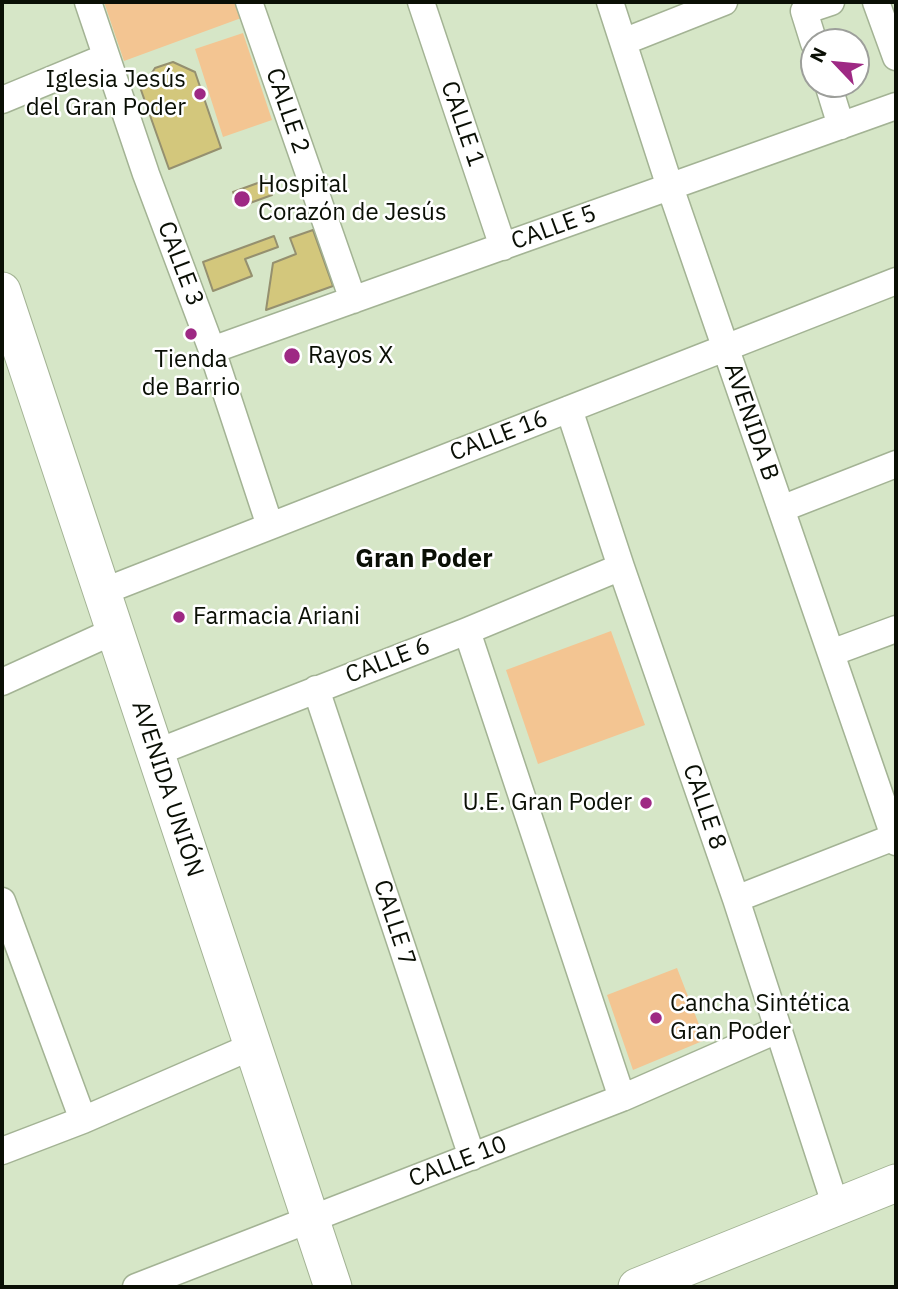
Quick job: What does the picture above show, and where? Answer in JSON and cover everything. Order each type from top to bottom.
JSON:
[{"type":"street","name":"CALLE 3","points":[[88,2],[146,174],[212,350],[270,526]]},
{"type":"street","name":"CALLE 2","points":[[249,2],[353,300]]},
{"type":"street","name":"CALLE 1","points":[[421,2],[503,247]]},
{"type":"street","name":"AVENIDA B","points":[[610,2],[670,187],[831,653],[891,810],[895,839]]},
{"type":"street","points":[[623,42],[724,2]]},
{"type":"street","points":[[809,28],[804,11],[831,2]]},
{"type":"street","points":[[876,2],[896,57]]},
{"type":"street","points":[[2,100],[106,57]]},
{"type":"street","points":[[832,98],[841,126]]},
{"type":"street","name":"CALLE 5","points":[[212,350],[896,106]]},
{"type":"street","name":"CALLE 16","points":[[102,592],[725,348],[894,287]]},
{"type":"street","name":"AVENIDA UNIÓN","points":[[2,292],[10,347],[102,592],[333,1287]]},
{"type":"street","name":"CALLE 8","points":[[569,409],[736,899],[836,1207]]},
{"type":"street","points":[[781,509],[896,464]]},
{"type":"street","name":"CALLE 6","points":[[155,753],[467,631],[621,567]]},
{"type":"street","points":[[831,653],[896,629]]},
{"type":"street","points":[[2,682],[114,631]]},
{"type":"street","points":[[467,631],[622,1098]]},
{"type":"street","name":"CALLE 7","points":[[316,689],[472,1157]]},
{"type":"street","points":[[736,899],[895,839]]},
{"type":"street","points":[[2,901],[83,1120]]},
{"type":"street","name":"CALLE 10","points":[[136,1287],[622,1098],[778,1030]]},
{"type":"street","points":[[2,1151],[83,1120],[253,1046]]},
{"type":"street","points":[[637,1287],[896,1183]]},
{"type":"shaded area","points":[[104,2],[240,2],[244,17],[124,61]]},
{"type":"shaded area","points":[[243,33],[272,120],[223,137],[195,49]]},
{"type":"shaded area","points":[[611,631],[645,725],[538,764],[506,670]]},
{"type":"shaded area","name":"Cancha Sintética Gran Poder","points":[[677,968],[705,1040],[633,1070],[607,995]]},
{"type":"building","points":[[173,62],[195,72],[221,148],[169,169],[141,90],[155,68]]},
{"type":"building","points":[[266,180],[272,195],[239,207],[233,192]]},
{"type":"building","points":[[313,230],[333,286],[266,310],[273,263],[296,254],[290,238]]},
{"type":"building","points":[[274,236],[278,247],[245,259],[252,276],[213,291],[203,262]]},
{"type":"place","name":"Iglesia Jesús del Gran Poder","points":[[200,94]]},
{"type":"place","name":"Hospital Corazón de Jesús","points":[[242,199]]},
{"type":"place","name":"Tienda de Barrio","points":[[191,334]]},
{"type":"place","name":"Rayos X","points":[[292,356]]},
{"type":"place","name":"Farmacia Ariani","points":[[179,617]]},
{"type":"place","name":"U.E. Gran Poder","points":[[646,803]]},
{"type":"place","name":"Cancha Sintética Gran Poder","points":[[656,1018]]},
{"type":"district","name":"Gran Poder","points":[[424,559]]}]
